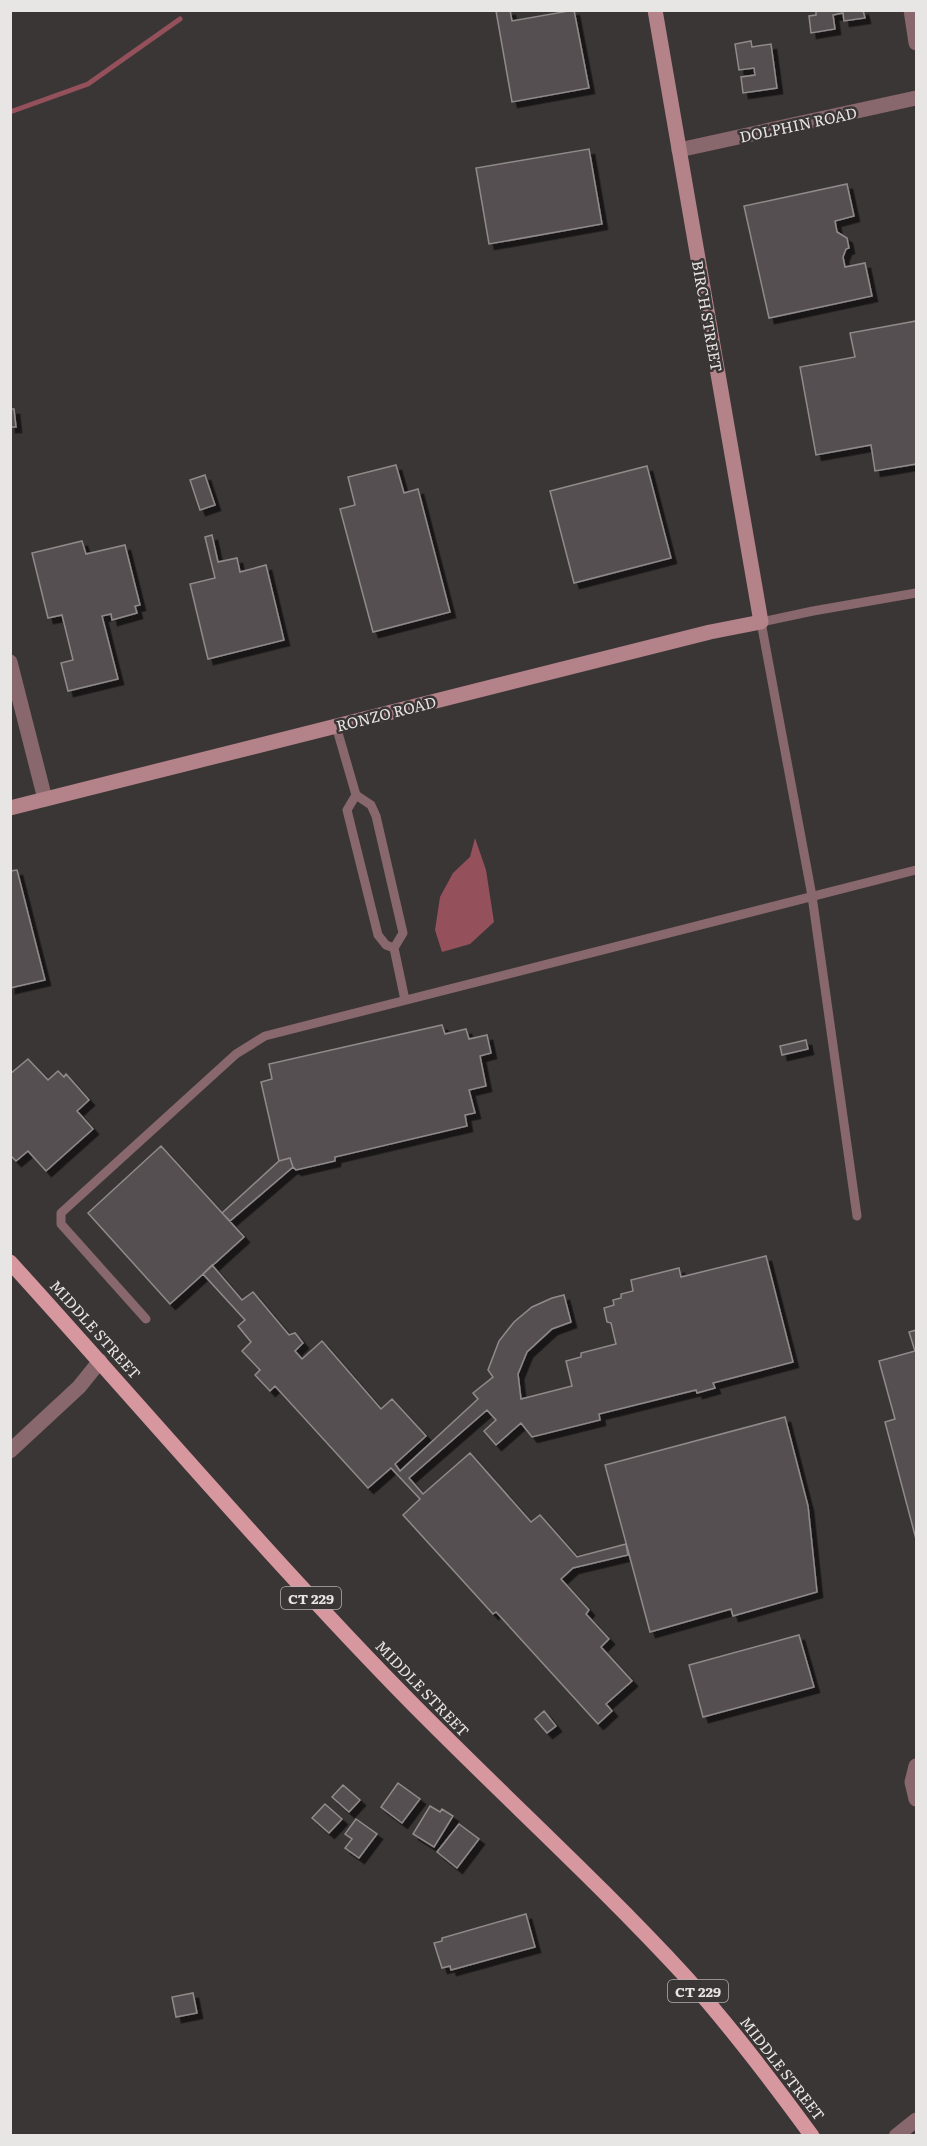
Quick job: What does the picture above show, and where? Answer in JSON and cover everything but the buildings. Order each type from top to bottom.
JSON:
[{"type":"main road","name":"BIRCH STREET","points":[[655,10],[762,622]]},
{"type":"main road","name":"RONZO ROAD","points":[[10,808],[701,634],[762,622]]},
{"type":"main road","name":"MIDDLE STREET","points":[[10,1262],[363,1653],[458,1750],[618,1906],[684,1975],[762,2069],[812,2136]]},
{"type":"street","points":[[911,10],[916,43]]},
{"type":"street","name":"DOLPHIN ROAD","points":[[679,150],[916,98]]},
{"type":"street","points":[[10,662],[45,799]]},
{"type":"street","points":[[10,1451],[79,1387],[100,1361]]},
{"type":"street","points":[[916,1766],[912,1782],[916,1799]]},
{"type":"street","points":[[896,2136],[916,2120]]},
{"type":"lane","points":[[857,1216],[812,896],[762,622],[916,594]]},
{"type":"lane","points":[[336,726],[356,795],[371,805],[376,816],[403,933],[394,948],[405,999]]},
{"type":"lane","points":[[356,795],[347,810],[355,845],[378,935],[386,945],[394,948]]},
{"type":"lane","points":[[146,1319],[61,1224],[61,1213],[236,1054],[265,1036],[916,870]]},
{"type":"shaded area","points":[[475,838],[486,870],[494,922],[470,944],[442,952],[435,930],[440,897],[453,873],[470,857]]},
{"type":"waterway","points":[[10,112],[88,84],[180,19]]}]
